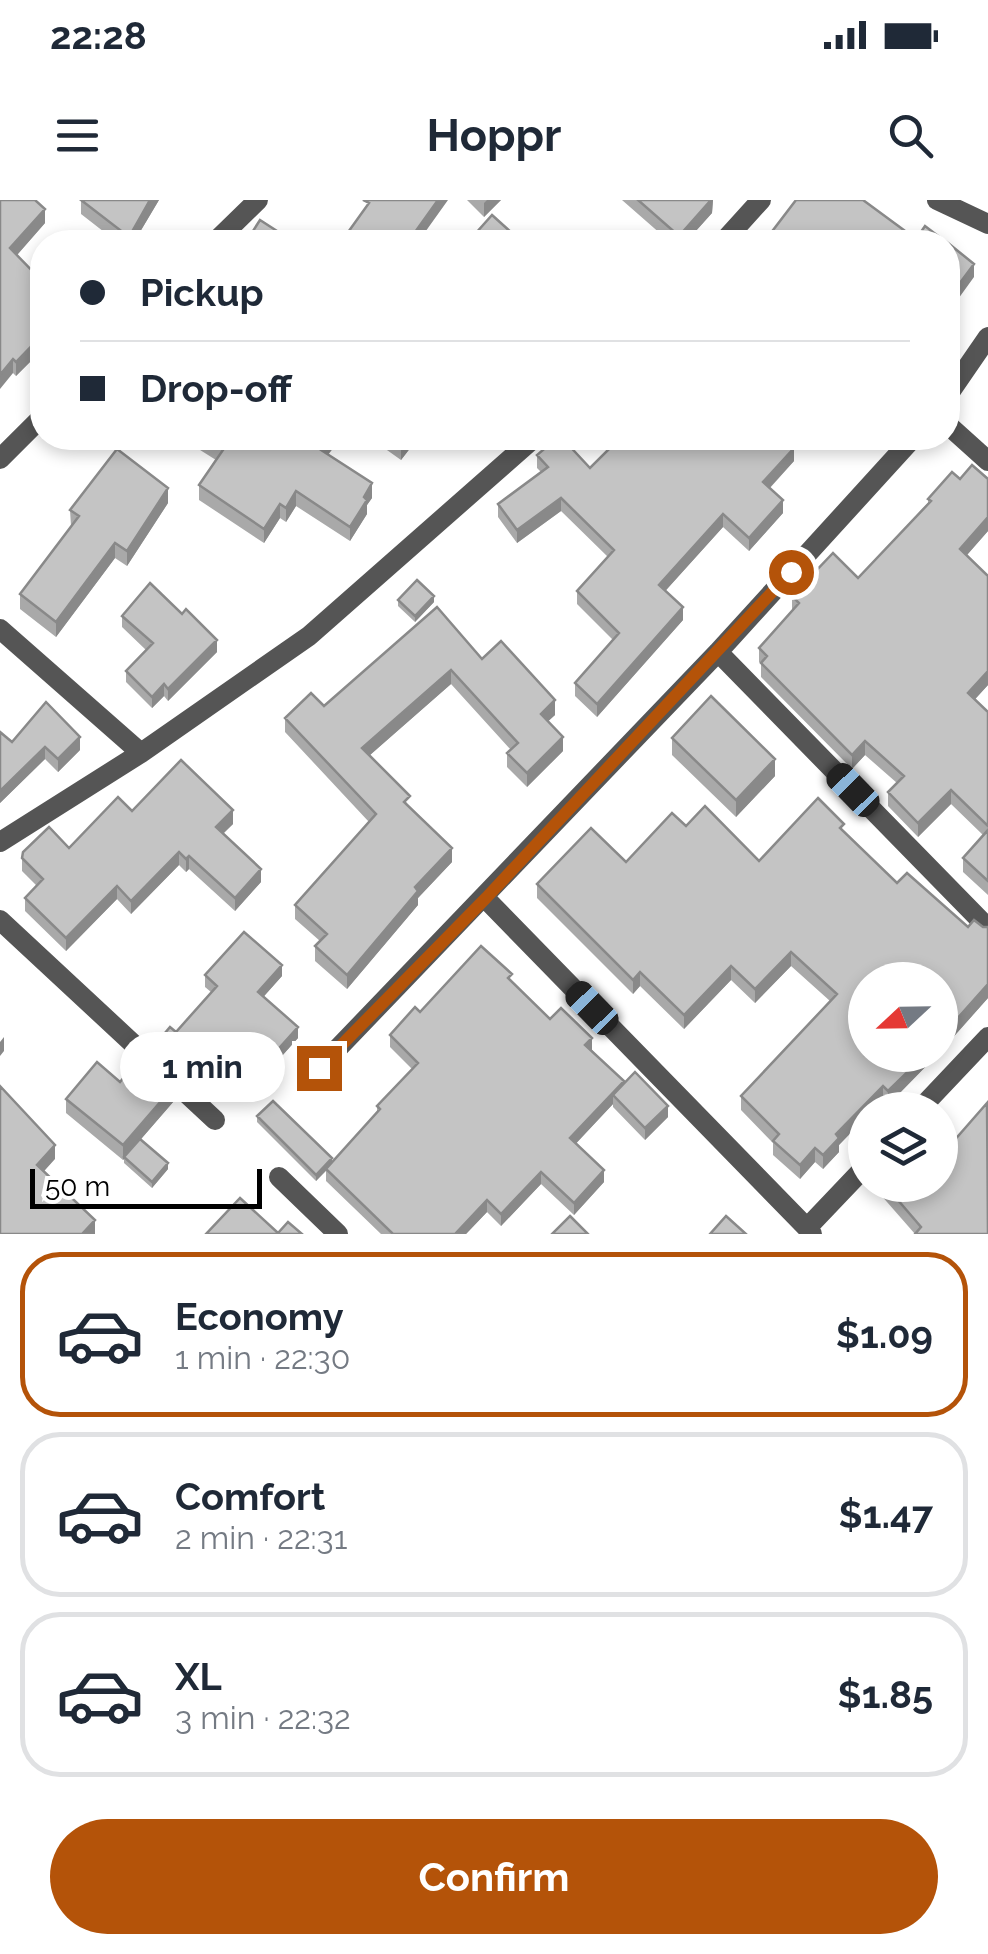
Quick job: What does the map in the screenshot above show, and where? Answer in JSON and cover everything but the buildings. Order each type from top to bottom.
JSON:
[{"type":"street","points":[[228,230],[258,200]]},
{"type":"street","points":[[734,230],[761,200]]},
{"type":"street","points":[[937,200],[988,224]]},
{"type":"street","points":[[960,378],[988,337]]},
{"type":"street","points":[[0,460],[30,429]]},
{"type":"street","points":[[960,436],[988,461]]},
{"type":"street","points":[[0,842],[142,753],[309,636],[520,450]]},
{"type":"street","points":[[319,1068],[486,898],[902,450]]},
{"type":"street","points":[[0,629],[142,753]]},
{"type":"street","points":[[718,652],[988,928]]},
{"type":"street","points":[[486,898],[809,1231],[848,1186]]},
{"type":"street","points":[[0,920],[216,1120]]},
{"type":"street","points":[[936,1092],[988,1037]]},
{"type":"street","points":[[280,1177],[338,1234]]},
{"type":"route","points":[[319,1068],[486,898],[791,572]]}]
